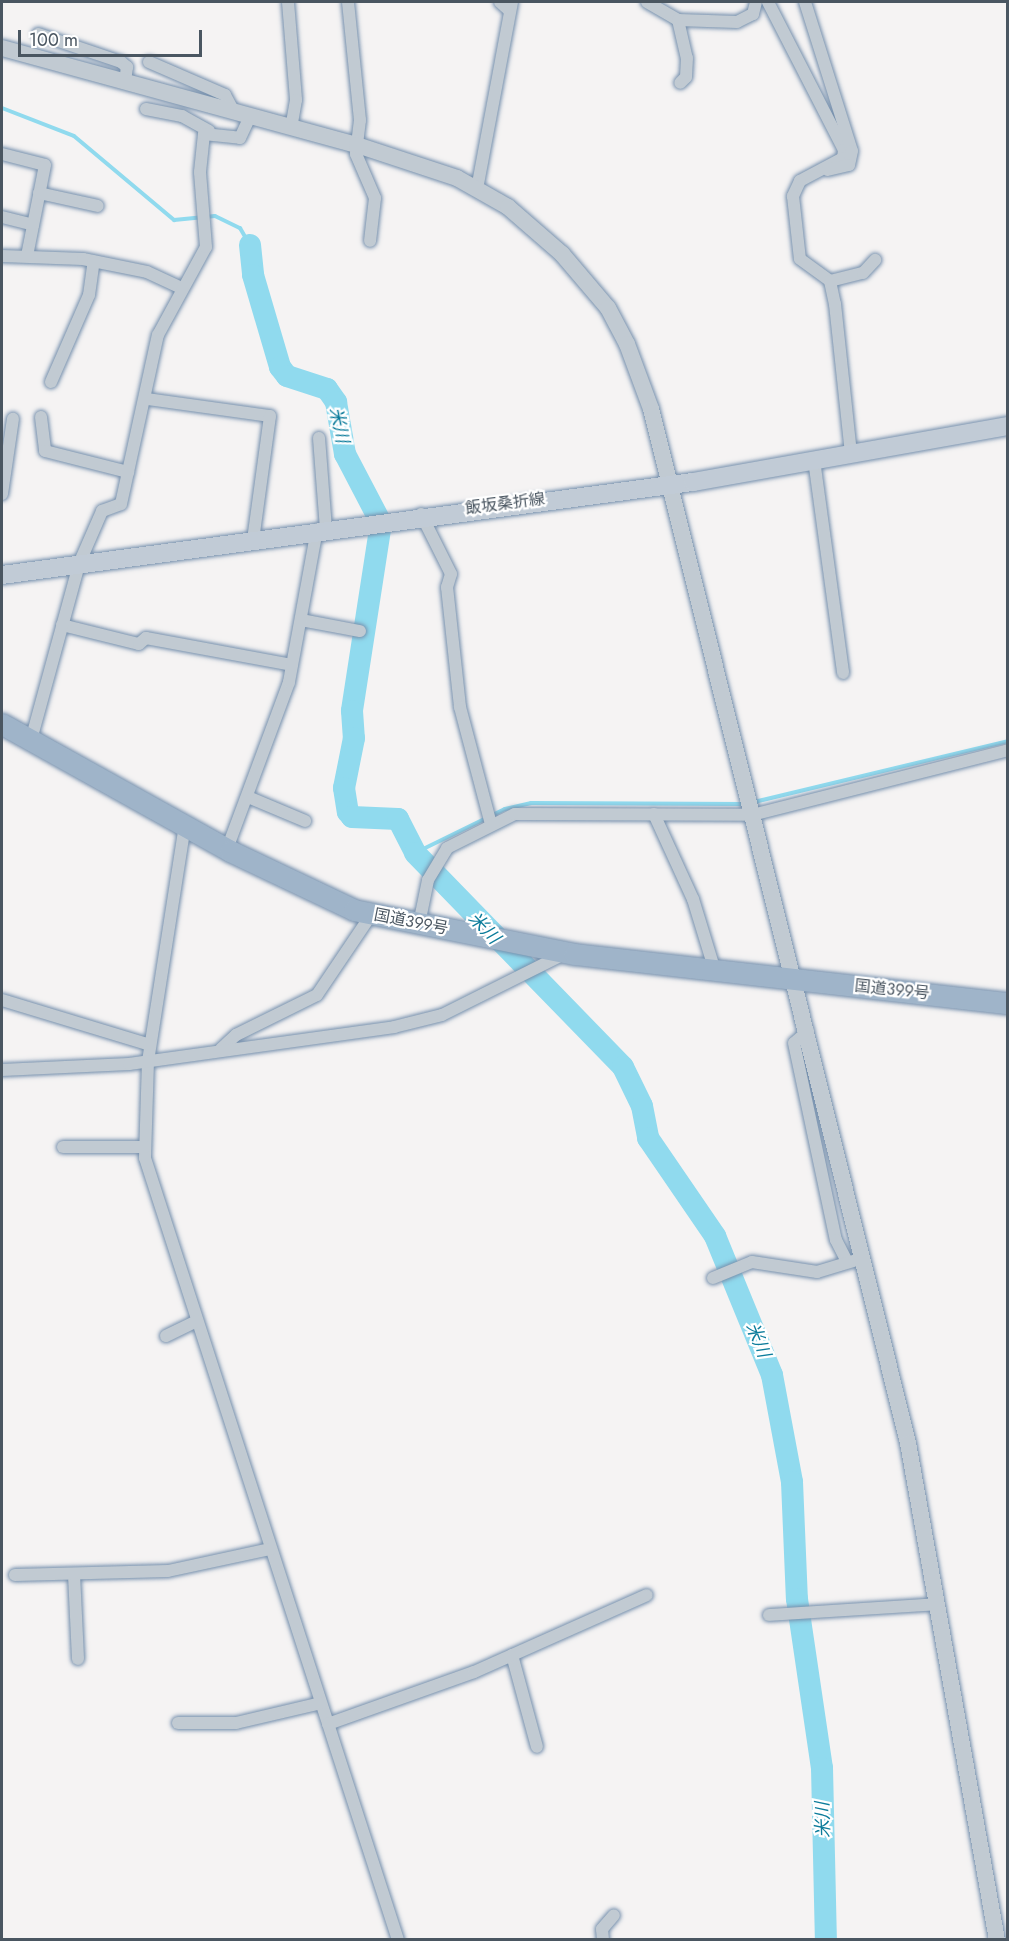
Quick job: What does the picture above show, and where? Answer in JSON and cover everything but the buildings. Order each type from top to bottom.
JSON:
[{"type":"highway","name":"国道399号","points":[[2,723],[227,849],[314,894],[371,915],[566,953],[1008,1003]]},
{"type":"main road","name":"飯坂桑折線","points":[[2,575],[422,514],[668,485],[1008,426]]},
{"type":"street","points":[[288,2],[296,100],[291,127]]},
{"type":"street","points":[[348,2],[360,120],[357,160],[375,198],[370,241]]},
{"type":"street","points":[[647,2],[678,20],[737,22],[753,14],[756,2]]},
{"type":"street","points":[[768,2],[842,141],[845,155],[800,181],[793,196],[800,259],[830,281],[851,454]]},
{"type":"street","points":[[805,2],[852,151],[849,165],[821,170]]},
{"type":"street","points":[[477,189],[507,4]]},
{"type":"street","points":[[678,20],[687,58],[686,77],[680,83]]},
{"type":"street","points":[[38,34],[121,62],[127,67],[125,81]]},
{"type":"street","points":[[2,48],[357,145],[477,189],[554,246],[608,309],[640,374],[796,980],[854,1261],[908,1443],[997,1940]]},
{"type":"street","points":[[146,109],[182,116],[209,131],[240,138],[242,114],[225,95],[149,62]]},
{"type":"street","points":[[31,740],[79,564],[99,515],[121,504],[147,399],[158,335],[181,288],[201,260],[204,224],[201,142],[209,131]]},
{"type":"street","points":[[2,154],[45,165],[27,256]]},
{"type":"street","points":[[39,192],[98,206]]},
{"type":"street","points":[[2,217],[33,225]]},
{"type":"street","points":[[2,256],[94,261],[147,272],[181,288]]},
{"type":"street","points":[[830,281],[863,273],[875,260]]},
{"type":"street","points":[[51,382],[89,295],[94,261]]},
{"type":"street","points":[[147,399],[270,416],[253,540]]},
{"type":"street","points":[[41,417],[45,451],[128,472]]},
{"type":"street","points":[[2,494],[13,419]]},
{"type":"street","points":[[227,849],[249,797],[292,665],[322,530],[319,438]]},
{"type":"street","points":[[814,460],[843,673]]},
{"type":"street","points":[[422,514],[451,574],[447,587],[460,708],[489,818]]},
{"type":"street","points":[[301,620],[360,631]]},
{"type":"street","points":[[62,625],[139,644],[146,638],[292,665]]},
{"type":"street","points":[[419,924],[428,880],[435,866],[459,839],[489,818],[531,811],[654,814],[750,806],[1008,750]]},
{"type":"street","points":[[249,797],[305,821]]},
{"type":"street","points":[[654,814],[693,899],[715,970]]},
{"type":"street","points":[[185,825],[148,1061],[145,1147],[155,1197],[398,1940]]},
{"type":"street","points":[[221,1049],[236,1035],[317,995],[371,915]]},
{"type":"street","points":[[2,1071],[148,1061],[221,1049],[298,1044],[394,1027],[442,1015],[522,979],[566,953]]},
{"type":"street","points":[[2,1000],[150,1045]]},
{"type":"street","points":[[63,1147],[145,1147]]},
{"type":"street","points":[[723,1274],[758,1262],[816,1272],[854,1261]]},
{"type":"street","points":[[166,1336],[197,1321]]},
{"type":"street","points":[[15,1575],[168,1571],[271,1550]]},
{"type":"street","points":[[74,1574],[78,1659]]},
{"type":"street","points":[[328,1724],[512,1655],[646,1595]]},
{"type":"street","points":[[769,1615],[807,1616],[938,1604]]},
{"type":"street","points":[[512,1655],[537,1747]]},
{"type":"street","points":[[178,1723],[236,1723],[321,1703]]},
{"type":"street","points":[[603,1940],[602,1929],[614,1916]]},
{"type":"waterway","name":"米川","points":[[2,108],[74,136],[174,220],[215,216],[240,228],[250,245]]},
{"type":"waterway","name":"米川","points":[[250,245],[253,275],[280,367],[287,376],[327,389],[336,402],[345,454],[381,523],[352,711],[354,738],[344,788],[348,812],[352,817],[398,819],[415,853],[623,1067],[642,1106],[648,1138],[715,1236],[772,1375],[792,1482],[797,1599],[822,1768],[826,1940]]},
{"type":"waterway","points":[[754,802],[1008,741]]},
{"type":"waterway","points":[[415,853],[505,809],[531,803],[744,804]]}]
